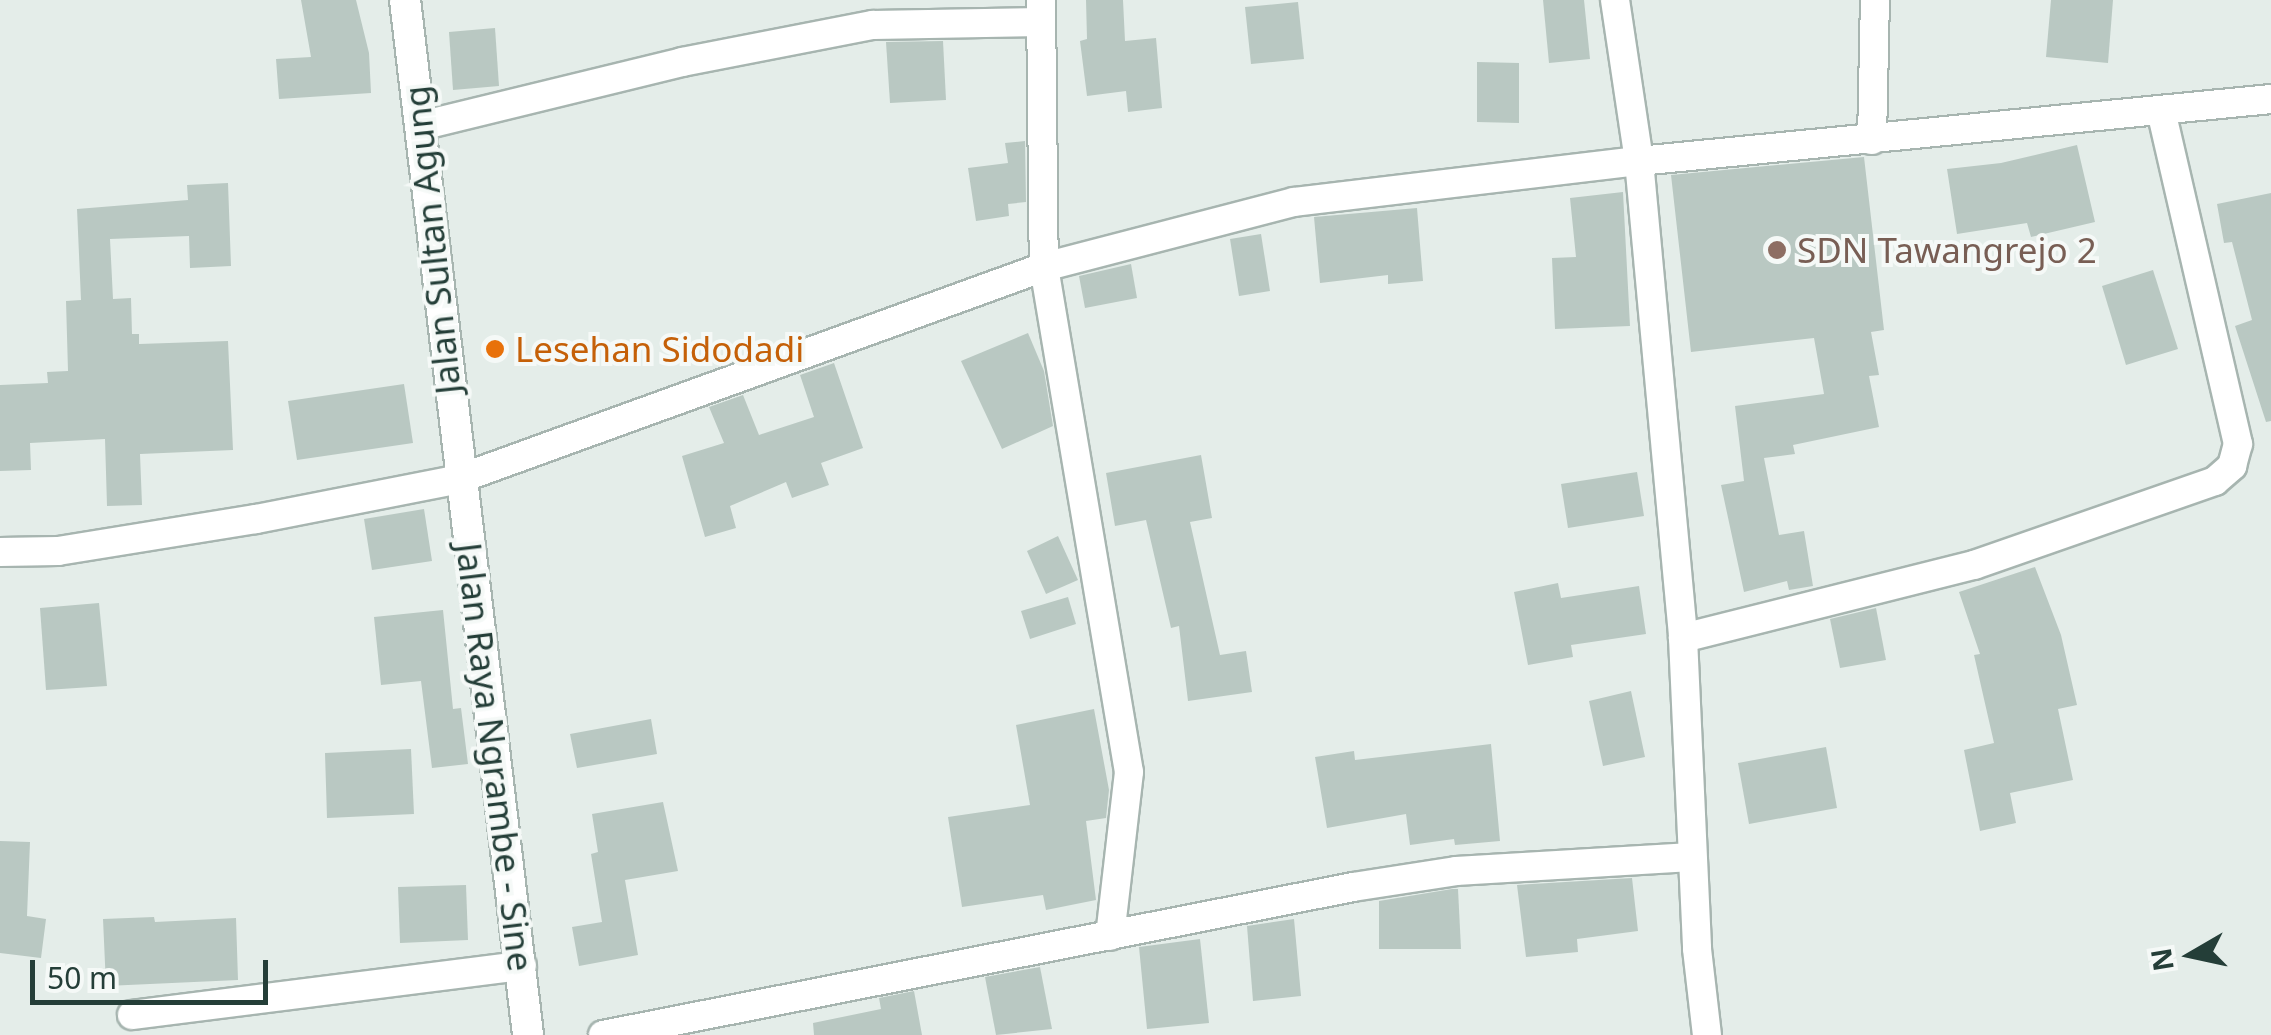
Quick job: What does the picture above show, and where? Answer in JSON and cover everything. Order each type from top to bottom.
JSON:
[{"type":"main road","name":"Jalan Sultan Agung","points":[[404,0],[459,480]]},
{"type":"main road","name":"Jalan Raya Ngrambe - Sine","points":[[459,480],[528,1035]]},
{"type":"street","points":[[1615,0],[1639,161],[1683,638],[1692,857],[1707,1035]]},
{"type":"street","points":[[1872,140],[1874,0]]},
{"type":"street","points":[[420,126],[682,62],[873,25],[1041,11],[1044,267],[1129,772],[1110,936]]},
{"type":"street","points":[[0,552],[58,551],[256,520],[459,480],[1044,267],[1294,202],[1639,161],[2271,99]]},
{"type":"street","points":[[1683,638],[1974,564],[2197,487],[2232,466],[2238,444],[2160,111]]},
{"type":"street","points":[[603,1035],[1456,871],[1692,857]]},
{"type":"street","points":[[132,1015],[522,966]]},
{"type":"building","points":[[301,0],[356,0],[369,53],[371,93],[279,99],[276,59],[311,57]]},
{"type":"building","points":[[1086,0],[1123,0],[1125,41],[1156,38],[1162,108],[1128,112],[1126,91],[1087,96],[1080,41],[1087,39]]},
{"type":"building","points":[[1543,0],[1584,0],[1590,59],[1549,63]]},
{"type":"building","points":[[2051,0],[2113,0],[2108,63],[2046,57]]},
{"type":"building","points":[[1298,2],[1304,59],[1251,64],[1245,7]]},
{"type":"building","points":[[495,28],[499,86],[453,90],[449,32]]},
{"type":"building","points":[[943,41],[946,100],[890,103],[886,42]]},
{"type":"building","points":[[1477,62],[1519,63],[1519,123],[1477,122]]},
{"type":"building","points":[[1025,141],[1026,202],[1008,204],[1009,216],[976,221],[968,168],[1008,163],[1005,143]]},
{"type":"building","points":[[2077,145],[2095,222],[2031,237],[2027,223],[1957,234],[1947,169],[2001,163]]},
{"type":"building","name":"SDN Tawangrejo 2","points":[[1864,157],[1884,330],[1871,332],[1879,375],[1869,376],[1879,427],[1793,445],[1795,454],[1764,458],[1779,535],[1804,531],[1813,586],[1789,590],[1787,581],[1744,592],[1721,485],[1744,481],[1735,406],[1824,394],[1814,338],[1691,352],[1671,175]]},
{"type":"building","points":[[228,183],[231,266],[190,268],[189,236],[110,239],[113,299],[131,298],[132,334],[139,334],[139,344],[228,341],[233,450],[140,454],[142,505],[107,506],[105,439],[30,443],[31,470],[0,471],[0,385],[48,383],[47,372],[68,371],[66,301],[81,300],[77,209],[188,200],[187,185]]},
{"type":"building","points":[[1623,192],[1630,326],[1555,329],[1552,258],[1576,257],[1570,198]]},
{"type":"building","points":[[2271,193],[2271,421],[2266,422],[2235,326],[2252,320],[2232,242],[2224,243],[2217,204]]},
{"type":"building","points":[[1417,208],[1423,281],[1388,284],[1388,275],[1320,283],[1314,217]]},
{"type":"building","points":[[1261,234],[1270,291],[1239,296],[1230,239]]},
{"type":"building","points":[[1131,264],[1137,298],[1085,308],[1079,276]]},
{"type":"building","points":[[2153,270],[2178,349],[2126,365],[2102,286]]},
{"type":"building","points":[[1028,333],[1044,371],[1053,426],[1002,449],[961,361]]},
{"type":"building","points":[[834,363],[863,448],[821,463],[829,485],[792,498],[786,482],[730,506],[736,528],[705,537],[682,456],[724,443],[709,407],[743,395],[759,435],[814,417],[800,375]]},
{"type":"building","points":[[404,384],[413,443],[297,460],[288,401]]},
{"type":"building","points":[[1201,455],[1212,518],[1190,522],[1220,655],[1246,651],[1252,692],[1188,701],[1179,626],[1171,628],[1146,520],[1115,526],[1106,473]]},
{"type":"building","points":[[1637,472],[1644,516],[1568,528],[1561,484]]},
{"type":"building","points":[[424,509],[432,561],[372,570],[364,519]]},
{"type":"building","points":[[1058,536],[1078,580],[1046,594],[1027,551]]},
{"type":"building","points":[[2035,567],[2061,635],[2077,705],[2058,709],[2073,780],[2010,793],[2016,823],[1980,831],[1964,750],[1994,743],[1974,655],[1980,654],[1959,592]]},
{"type":"building","points":[[1558,583],[1561,598],[1639,586],[1646,634],[1571,645],[1573,657],[1528,665],[1514,592]]},
{"type":"building","points":[[1068,597],[1076,624],[1030,639],[1021,611]]},
{"type":"building","points":[[99,603],[107,686],[46,690],[40,608]]},
{"type":"building","points":[[1876,608],[1886,660],[1840,668],[1830,619]]},
{"type":"building","points":[[443,610],[453,709],[461,708],[468,764],[432,768],[421,681],[381,685],[374,617]]},
{"type":"building","points":[[1631,691],[1645,757],[1603,766],[1589,701]]},
{"type":"building","points":[[1094,709],[1109,790],[1106,818],[1086,821],[1096,900],[1046,910],[1043,895],[962,907],[948,817],[1030,805],[1016,725]]},
{"type":"building","points":[[651,719],[657,754],[577,768],[570,734]]},
{"type":"building","points":[[1491,744],[1500,841],[1455,845],[1454,839],[1410,845],[1406,814],[1327,828],[1315,757],[1354,751],[1355,760]]},
{"type":"building","points":[[1826,747],[1837,808],[1749,824],[1738,763]]},
{"type":"building","points":[[411,749],[414,814],[327,818],[325,753]]},
{"type":"building","points":[[663,802],[678,871],[625,880],[638,955],[579,966],[572,927],[602,922],[591,854],[598,852],[592,814]]},
{"type":"building","points":[[0,841],[30,842],[27,916],[46,919],[41,958],[0,953]]},
{"type":"building","points":[[1632,878],[1638,931],[1577,939],[1578,952],[1526,957],[1517,885]]},
{"type":"building","points":[[466,885],[468,940],[400,943],[398,887]]},
{"type":"building","points":[[1458,889],[1461,949],[1379,949],[1379,901]]},
{"type":"building","points":[[154,917],[155,922],[236,918],[238,980],[106,986],[103,919]]},
{"type":"building","points":[[1294,919],[1301,996],[1253,1001],[1247,926]]},
{"type":"building","points":[[1200,939],[1209,1023],[1147,1029],[1139,947]]},
{"type":"building","points":[[1040,967],[1052,1029],[996,1035],[985,977]]},
{"type":"building","points":[[914,991],[922,1035],[814,1035],[813,1023],[881,1009],[879,998]]},
{"type":"place","name":"SDN Tawangrejo 2","points":[[1777,250]]},
{"type":"place","name":"Lesehan Sidodadi","points":[[495,349]]}]
